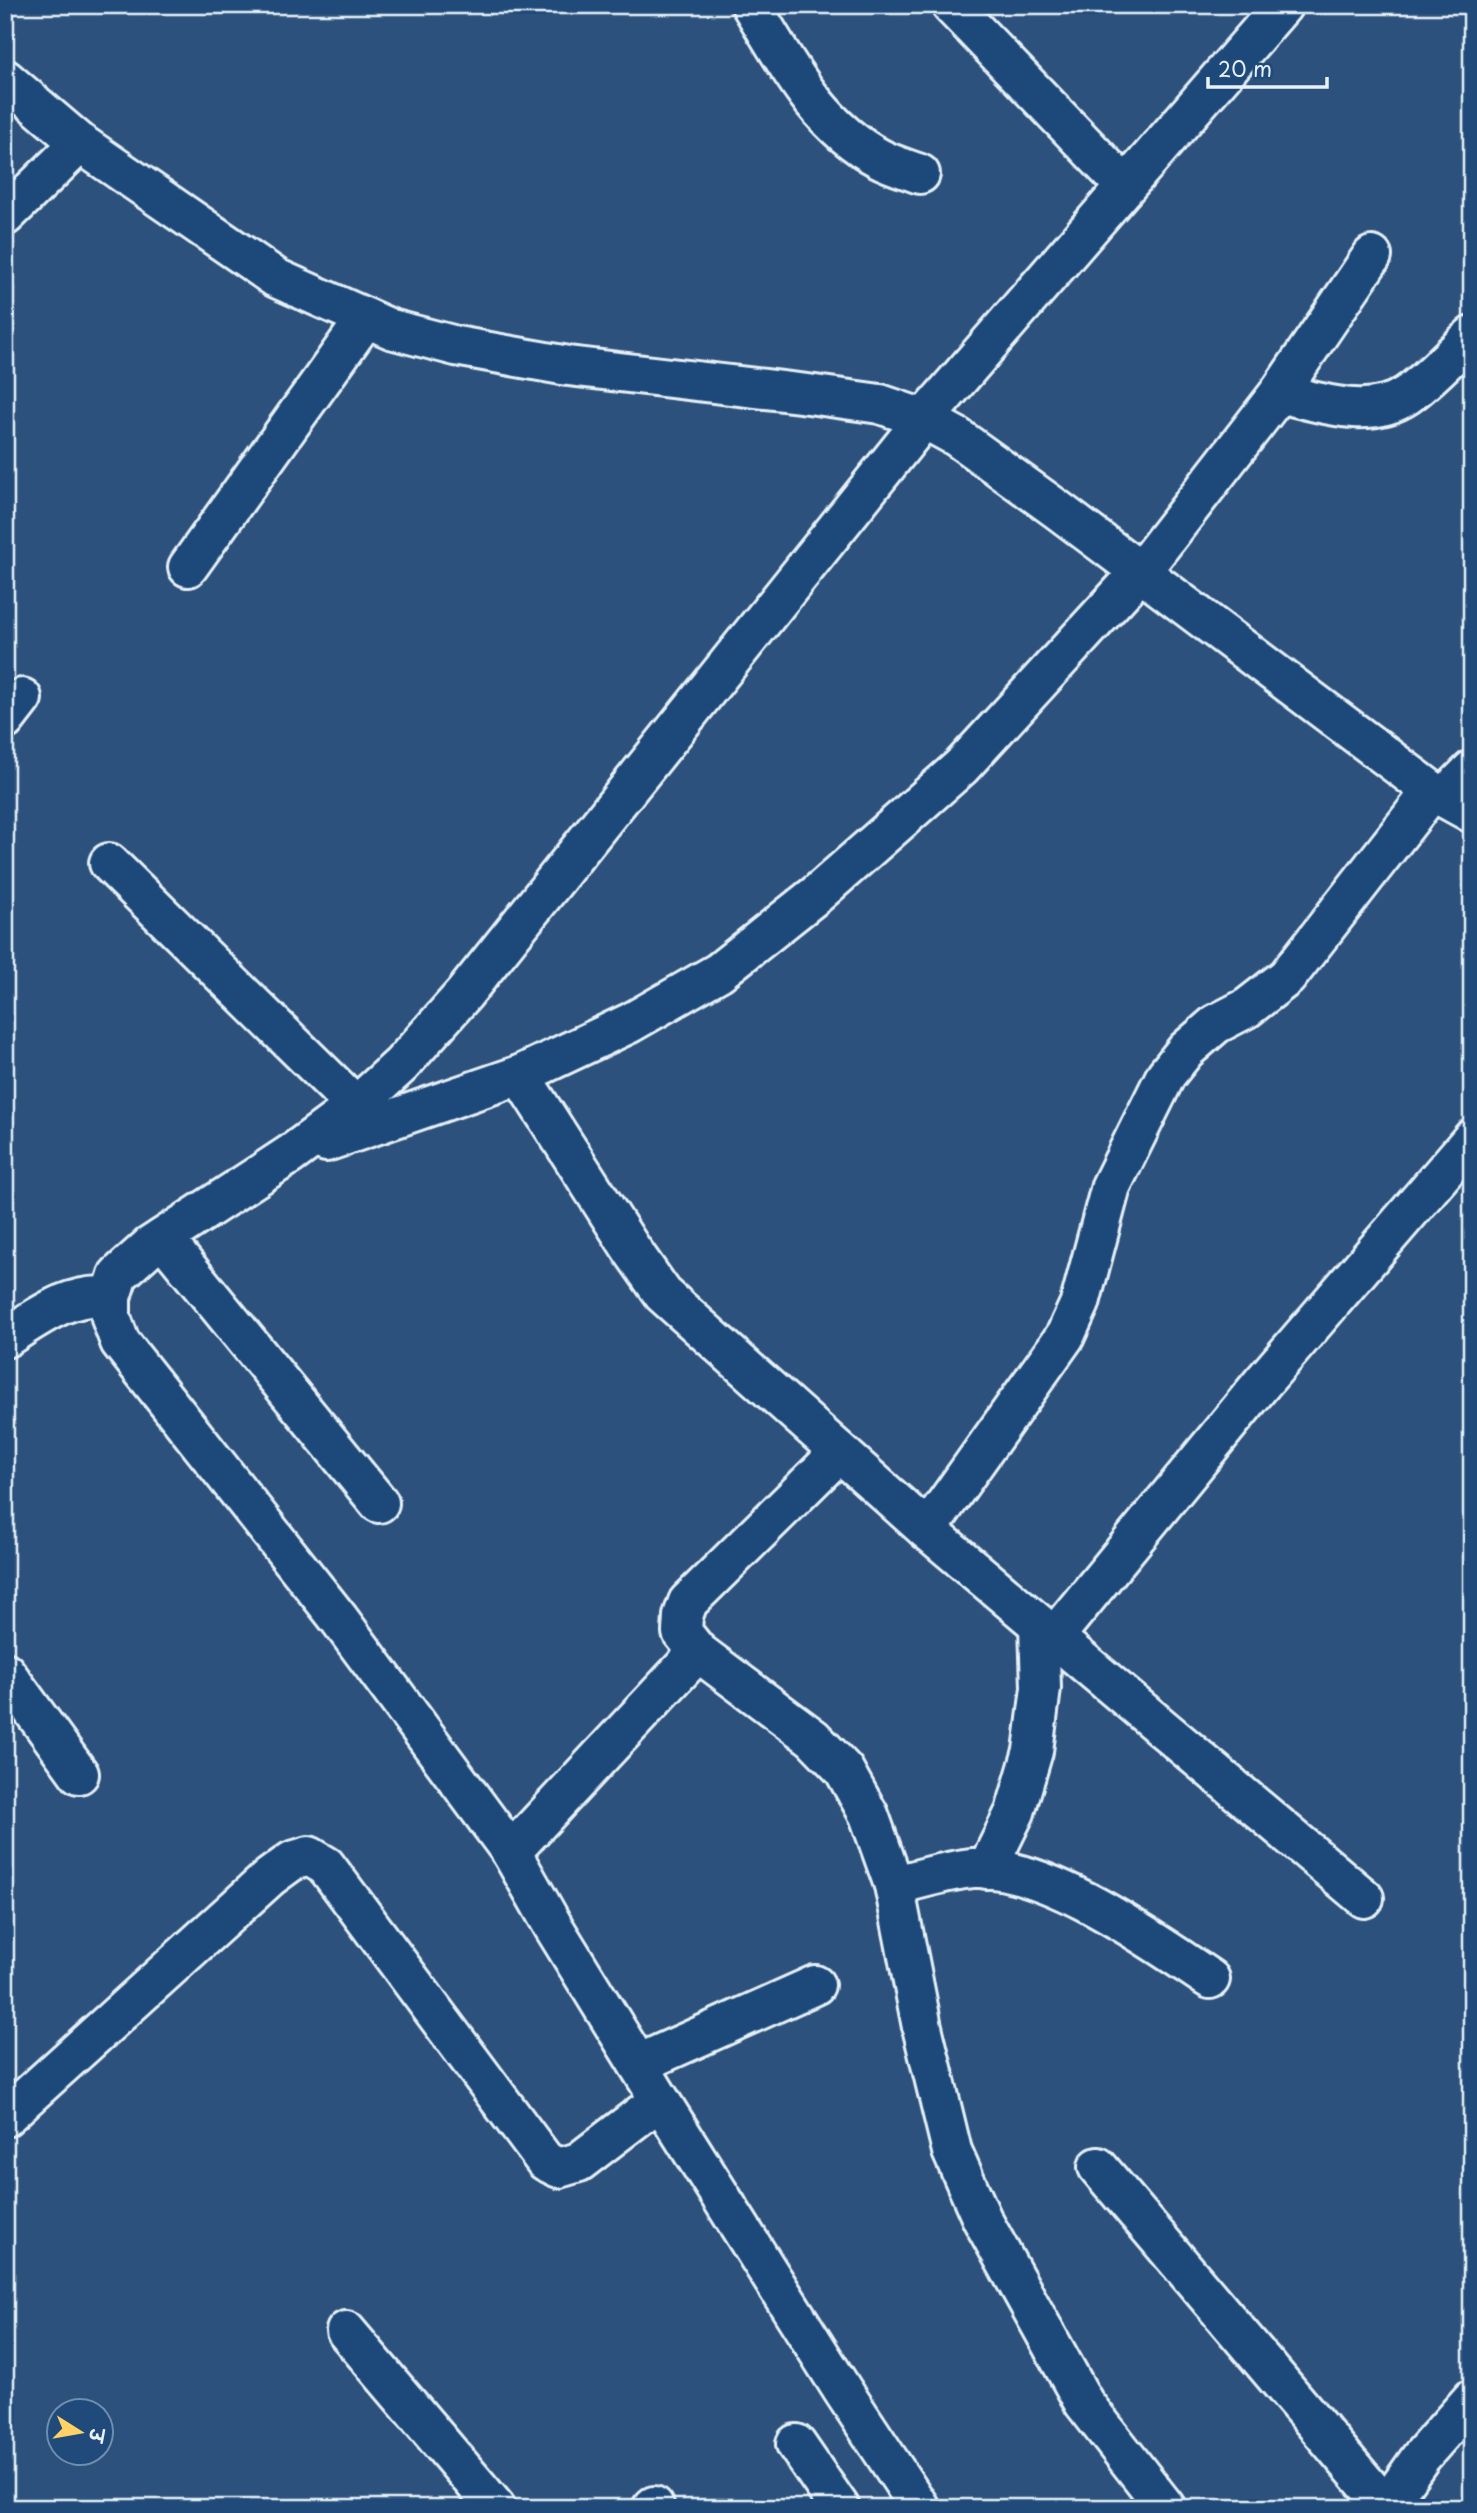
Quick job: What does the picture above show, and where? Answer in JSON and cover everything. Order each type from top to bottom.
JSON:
[{"type":"street","points":[[751,5],[812,103],[842,132],[879,158],[920,174]]},
{"type":"street","points":[[951,5],[1125,186]]},
{"type":"street","points":[[6,1336],[81,1301],[118,1275],[149,1247],[291,1154],[356,1107],[401,1065],[464,994],[924,419],[1283,5]]},
{"type":"street","points":[[5,79],[79,143],[276,278],[391,329],[456,346],[568,366],[880,404],[924,419],[957,437],[1449,800]]},
{"type":"street","points":[[5,216],[79,143]]},
{"type":"street","points":[[291,1154],[520,1075],[630,1023],[719,972],[817,894],[961,767],[1141,571],[1279,393],[1373,256]]},
{"type":"street","points":[[188,568],[366,318]]},
{"type":"street","points":[[1279,393],[1347,408],[1374,408],[1406,396],[1472,336]]},
{"type":"street","points":[[928,1530],[1065,1336],[1080,1303],[1111,1186],[1166,1075],[1186,1051],[1216,1024],[1247,1008],[1287,977],[1449,800],[1472,770]]},
{"type":"street","points":[[109,863],[356,1107]]},
{"type":"street","points":[[520,1075],[663,1294],[928,1530],[1364,1898]]},
{"type":"street","points":[[987,1869],[1015,1812],[1033,1751],[1046,1631],[1472,1139]]},
{"type":"street","points":[[163,1238],[379,1503]]},
{"type":"street","points":[[81,1301],[111,1318],[120,1342],[339,1619],[511,1852],[553,1926],[660,2100],[920,2508]]},
{"type":"street","points":[[839,1453],[688,1602],[683,1616],[682,1632],[698,1652],[813,1738],[845,1770],[869,1815],[894,1885],[922,2027],[953,2151],[982,2220],[1084,2403],[1166,2508]]},
{"type":"street","points":[[511,1852],[698,1652]]},
{"type":"street","points":[[5,1671],[79,1774]]},
{"type":"street","points":[[5,2116],[270,1877],[292,1861],[309,1856],[326,1866],[545,2161],[559,2168],[579,2162],[660,2100]]},
{"type":"street","points":[[894,1885],[972,1868],[1008,1871],[1052,1885],[1136,1931],[1210,1979]]},
{"type":"street","points":[[638,2064],[815,1984]]},
{"type":"street","points":[[1098,2167],[1385,2508],[1422,2458],[1472,2399]]},
{"type":"street","points":[[346,2332],[496,2508]]},
{"type":"street","points":[[796,2445],[839,2508]]}]
